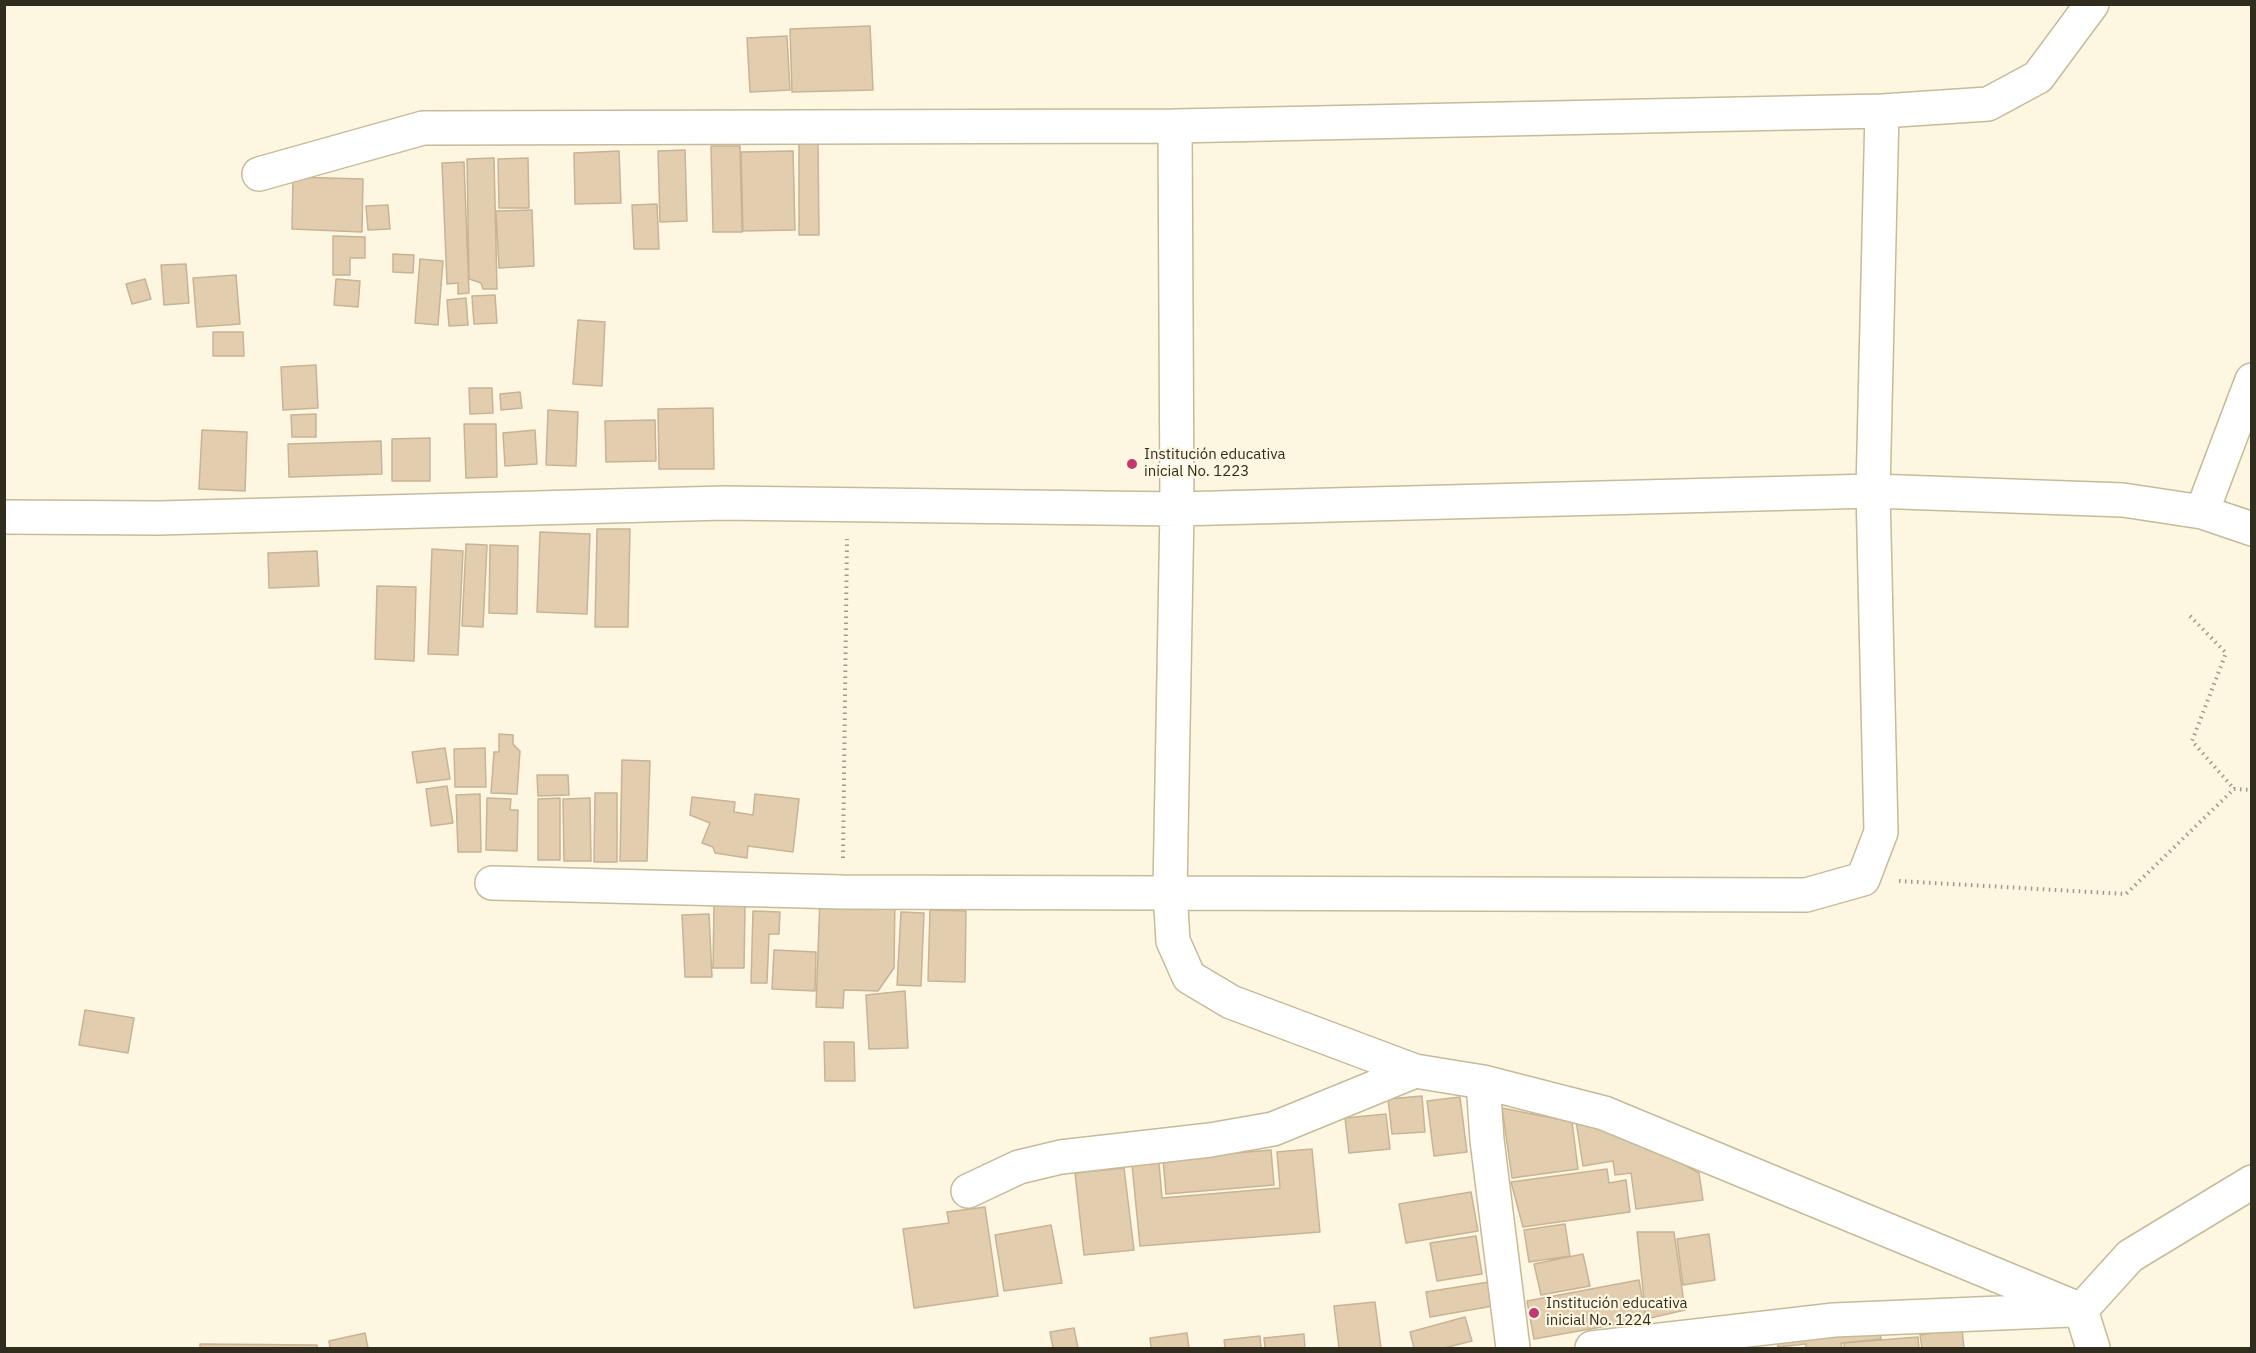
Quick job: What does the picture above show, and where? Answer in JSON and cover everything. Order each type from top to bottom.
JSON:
[{"type":"street","points":[[259,174],[423,128],[1175,126],[1882,111],[1988,104],[2038,77],[2091,4]]},
{"type":"street","points":[[492,882],[843,892],[1170,891],[1806,895],[1863,879],[1881,832],[1873,491],[1882,111]]},
{"type":"street","points":[[1175,126],[1177,509],[1170,891],[1173,941],[1189,976],[1231,1002],[1415,1071],[1483,1082],[1604,1113],[2081,1310]]},
{"type":"street","points":[[2202,512],[2252,380]]},
{"type":"street","points":[[4,517],[159,518],[724,503],[1177,509],[1873,491],[2123,500],[2202,512],[2252,529]]},
{"type":"street","points":[[968,1191],[1019,1167],[1061,1157],[1210,1140],[1273,1129],[1415,1071]]},
{"type":"street","points":[[1483,1082],[1487,1140],[1513,1348]]},
{"type":"street","points":[[1592,1348],[1834,1320],[2081,1310],[2130,1256],[2252,1182]]},
{"type":"street","points":[[2081,1310],[2093,1348]]},
{"type":"path","points":[[843,892],[848,505]]},
{"type":"path","points":[[2190,616],[2226,653],[2192,741],[2234,789],[2252,790]]},
{"type":"path","points":[[1863,879],[2126,894],[2234,789]]},
{"type":"building","points":[[870,26],[873,90],[792,92],[790,29]]},
{"type":"building","points":[[787,36],[790,90],[750,92],[747,38]]},
{"type":"building","points":[[799,144],[818,144],[819,235],[799,235]]},
{"type":"building","points":[[711,146],[740,146],[742,232],[713,232]]},
{"type":"building","points":[[685,150],[687,221],[660,222],[658,151]]},
{"type":"building","points":[[619,151],[621,203],[575,204],[574,153]]},
{"type":"building","points":[[793,151],[795,230],[743,231],[741,152]]},
{"type":"building","points":[[494,158],[497,289],[483,289],[481,283],[469,279],[467,159]]},
{"type":"building","points":[[528,158],[529,208],[499,208],[498,159]]},
{"type":"building","points":[[464,162],[469,293],[458,294],[458,283],[447,284],[442,163]]},
{"type":"building","points":[[293,177],[363,179],[362,232],[292,229]]},
{"type":"building","points":[[657,204],[659,249],[634,249],[632,205]]},
{"type":"building","points":[[388,205],[390,229],[368,230],[366,206]]},
{"type":"building","points":[[532,210],[534,266],[499,268],[496,211]]},
{"type":"building","points":[[333,236],[365,237],[365,258],[350,258],[350,275],[333,275]]},
{"type":"building","points":[[393,254],[414,255],[413,273],[393,272]]},
{"type":"building","points":[[420,259],[443,261],[438,325],[415,323]]},
{"type":"building","points":[[186,264],[189,303],[164,305],[161,265]]},
{"type":"building","points":[[236,275],[240,324],[197,327],[193,278]]},
{"type":"building","points":[[145,279],[151,299],[132,304],[126,284]]},
{"type":"building","points":[[336,279],[360,281],[358,307],[334,305]]},
{"type":"building","points":[[495,295],[497,323],[474,324],[472,296]]},
{"type":"building","points":[[466,298],[468,325],[449,326],[447,300]]},
{"type":"building","points":[[578,320],[605,322],[602,386],[573,384]]},
{"type":"building","points":[[213,332],[243,332],[244,356],[213,356]]},
{"type":"building","points":[[316,365],[318,408],[283,410],[281,367]]},
{"type":"building","points":[[469,388],[492,388],[493,413],[470,414]]},
{"type":"building","points":[[520,392],[522,408],[501,410],[500,394]]},
{"type":"building","points":[[713,408],[714,469],[659,469],[658,409]]},
{"type":"building","points":[[548,410],[578,412],[576,466],[546,465]]},
{"type":"building","points":[[316,414],[316,437],[292,437],[291,415]]},
{"type":"building","points":[[655,420],[656,461],[606,462],[605,421]]},
{"type":"building","points":[[464,424],[496,424],[497,477],[466,478]]},
{"type":"building","points":[[202,430],[247,432],[245,491],[199,489]]},
{"type":"building","points":[[535,430],[537,464],[505,466],[503,433]]},
{"type":"building","points":[[430,438],[430,481],[392,481],[392,439]]},
{"type":"building","points":[[381,441],[382,474],[289,477],[288,444]]},
{"type":"building","points":[[597,529],[630,529],[628,627],[595,627]]},
{"type":"building","points":[[540,532],[590,534],[587,614],[537,612]]},
{"type":"building","points":[[466,544],[487,545],[483,627],[462,626]]},
{"type":"building","points":[[490,545],[518,546],[517,614],[489,613]]},
{"type":"building","points":[[432,549],[463,551],[458,655],[428,654]]},
{"type":"building","points":[[317,551],[319,586],[269,588],[268,553]]},
{"type":"building","points":[[377,586],[416,587],[414,661],[375,659]]},
{"type":"building","points":[[499,734],[513,735],[513,744],[520,751],[517,794],[491,793],[494,752],[499,752]]},
{"type":"building","points":[[445,748],[450,779],[417,783],[412,752]]},
{"type":"building","points":[[485,748],[486,787],[455,787],[454,749]]},
{"type":"building","points":[[622,760],[650,761],[647,861],[620,861]]},
{"type":"building","points":[[537,775],[568,775],[569,795],[538,796]]},
{"type":"building","points":[[447,786],[453,823],[431,826],[426,789]]},
{"type":"building","points":[[595,793],[617,793],[617,862],[594,862]]},
{"type":"building","points":[[480,794],[481,852],[458,852],[456,795]]},
{"type":"building","points":[[755,794],[799,799],[793,852],[748,846],[747,858],[715,853],[713,847],[702,843],[710,823],[690,815],[692,797],[735,802],[734,812],[753,815]]},
{"type":"building","points":[[487,798],[511,799],[510,810],[518,810],[517,851],[486,850]]},
{"type":"building","points":[[560,798],[560,860],[538,860],[538,799]]},
{"type":"building","points":[[590,798],[591,861],[564,861],[563,799]]},
{"type":"building","points":[[820,898],[895,898],[894,968],[878,991],[844,990],[843,1008],[816,1007]]},
{"type":"building","points":[[714,905],[745,906],[744,968],[713,968]]},
{"type":"building","points":[[930,910],[966,911],[965,982],[928,981]]},
{"type":"building","points":[[753,911],[780,912],[779,934],[769,934],[767,983],[751,983]]},
{"type":"building","points":[[901,912],[924,913],[921,986],[897,985]]},
{"type":"building","points":[[709,914],[712,977],[685,977],[682,915]]},
{"type":"building","points":[[774,950],[816,952],[815,991],[772,989]]},
{"type":"building","points":[[905,991],[908,1048],[869,1049],[866,995]]},
{"type":"building","points":[[85,1010],[134,1018],[128,1053],[79,1045]]},
{"type":"building","points":[[824,1042],[854,1042],[855,1081],[825,1081]]},
{"type":"building","points":[[1422,1096],[1425,1132],[1392,1134],[1388,1099]]},
{"type":"building","points":[[1460,1097],[1467,1152],[1434,1156],[1427,1101]]},
{"type":"building","points":[[1502,1108],[1572,1122],[1578,1169],[1512,1178]]},
{"type":"building","points":[[1386,1114],[1390,1149],[1349,1153],[1345,1118]]},
{"type":"building","points":[[1576,1121],[1622,1130],[1699,1173],[1703,1200],[1636,1209],[1631,1173],[1615,1175],[1613,1161],[1583,1166]]},
{"type":"building","points":[[1312,1149],[1320,1232],[1140,1246],[1132,1165],[1159,1163],[1162,1198],[1280,1188],[1277,1152]]},
{"type":"building","points":[[1271,1150],[1274,1185],[1166,1194],[1163,1159]]},
{"type":"building","points":[[1124,1168],[1134,1250],[1084,1255],[1075,1173]]},
{"type":"building","points":[[1607,1169],[1609,1183],[1626,1180],[1630,1212],[1523,1227],[1511,1182]]},
{"type":"building","points":[[1471,1192],[1478,1231],[1406,1243],[1399,1204]]},
{"type":"building","points":[[985,1207],[998,1296],[914,1308],[903,1229],[949,1223],[947,1212]]},
{"type":"building","points":[[1565,1224],[1570,1256],[1529,1262],[1524,1230]]},
{"type":"building","points":[[1051,1225],[1062,1283],[1004,1291],[995,1235]]},
{"type":"building","points":[[1637,1232],[1674,1232],[1685,1310],[1646,1319]]},
{"type":"building","points":[[1709,1234],[1715,1280],[1683,1285],[1677,1239]]},
{"type":"building","points":[[1476,1236],[1482,1274],[1437,1281],[1430,1243]]},
{"type":"building","points":[[1583,1254],[1590,1286],[1541,1295],[1534,1264]]},
{"type":"building","points":[[1639,1280],[1646,1319],[1534,1339],[1527,1301]]},
{"type":"building","points":[[1489,1282],[1493,1306],[1430,1317],[1426,1292]]},
{"type":"building","points":[[1375,1302],[1381,1348],[1339,1348],[1334,1306]]},
{"type":"building","points":[[1465,1317],[1472,1341],[1444,1348],[1414,1348],[1410,1332]]},
{"type":"building","points":[[1074,1328],[1078,1348],[1053,1348],[1050,1332]]},
{"type":"building","points":[[1962,1329],[1964,1348],[1922,1348],[1920,1335]]},
{"type":"building","points":[[1880,1330],[1881,1339],[1841,1343],[1842,1348],[1806,1348],[1806,1344],[1778,1347],[1777,1342]]},
{"type":"building","points":[[365,1333],[368,1348],[330,1348],[329,1341]]},
{"type":"building","points":[[1187,1333],[1189,1348],[1151,1348],[1150,1338]]},
{"type":"building","points":[[1304,1334],[1305,1348],[1265,1348],[1264,1338]]},
{"type":"building","points":[[1260,1336],[1261,1348],[1225,1348],[1224,1340]]},
{"type":"building","points":[[1918,1337],[1919,1348],[1844,1348],[1844,1343]]},
{"type":"building","points":[[200,1344],[317,1345],[317,1348],[200,1348]]},
{"type":"place","name":"Institución educativa inicial No. 1223","points":[[1132,464]]},
{"type":"place","name":"Institución educativa inicial No. 1224","points":[[1534,1313]]}]
